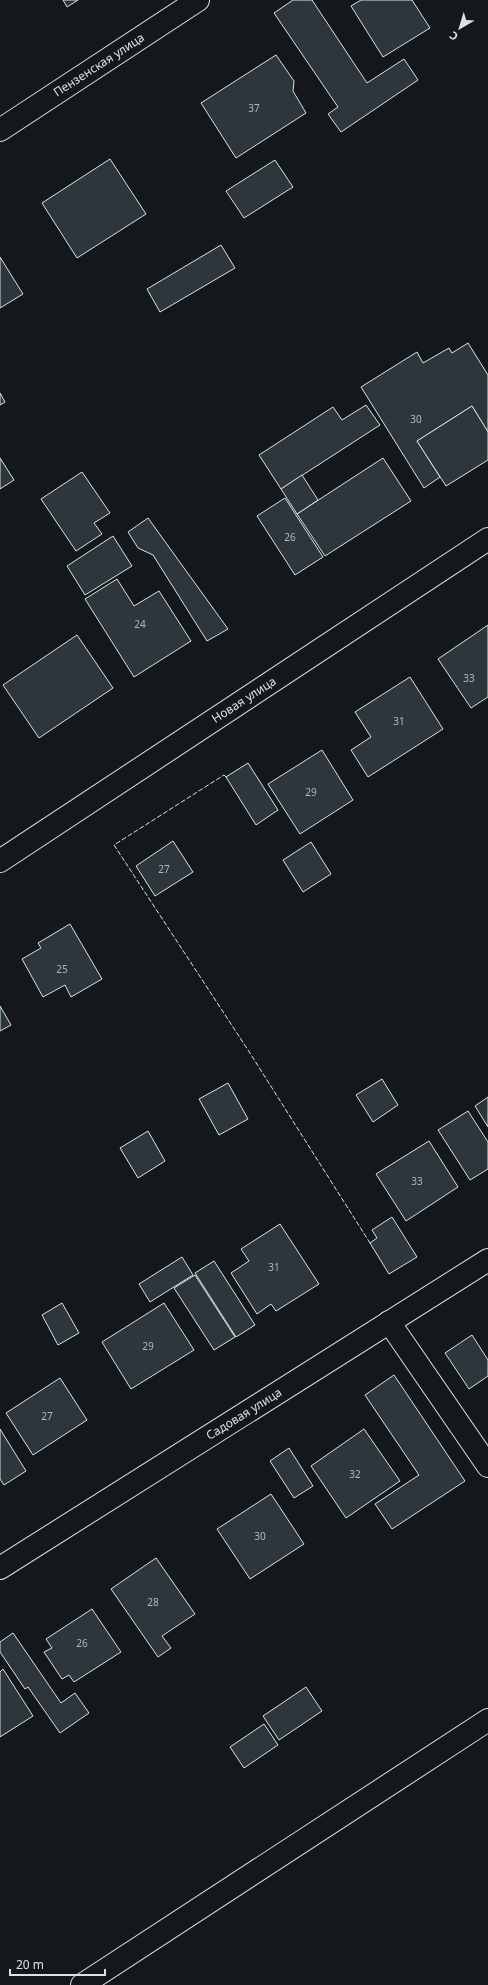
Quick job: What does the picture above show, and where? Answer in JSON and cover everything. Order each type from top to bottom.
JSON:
[{"type":"street","name":"Пензенская улица","points":[[0,130],[198,0]]},
{"type":"street","name":"Новая улица","points":[[0,861],[488,539]]},
{"type":"street","name":"Садовая улица","points":[[0,1568],[488,1260]]},
{"type":"street","points":[[389,1322],[488,1466]]},
{"type":"street","points":[[82,1985],[488,1720]]},
{"type":"building","points":[[63,0],[78,0],[67,7]]},
{"type":"building","points":[[293,0],[312,0],[367,83],[404,59],[418,80],[341,132],[328,114],[338,107],[274,13]]},
{"type":"building","points":[[361,0],[412,0],[430,28],[383,57],[351,6]]},
{"type":"building","points":[[276,55],[294,81],[293,91],[306,113],[236,158],[201,103]]},
{"type":"building","points":[[110,159],[146,214],[77,258],[42,203]]},
{"type":"building","points":[[275,160],[293,187],[244,218],[226,191]]},
{"type":"building","points":[[221,245],[235,268],[160,312],[147,289]]},
{"type":"building","points":[[0,257],[23,294],[0,308]]},
{"type":"building","points":[[468,343],[488,375],[488,432],[472,406],[417,441],[440,477],[424,488],[361,387],[417,352],[423,363],[449,348],[452,353]]},
{"type":"building","points":[[0,393],[5,402],[0,405]]},
{"type":"building","points":[[366,405],[380,425],[281,489],[259,455],[333,407],[342,420]]},
{"type":"building","points":[[472,406],[488,432],[488,460],[446,486],[417,441]]},
{"type":"building","points":[[0,458],[14,480],[0,489]]},
{"type":"building","points":[[383,458],[411,501],[325,556],[297,514]]},
{"type":"building","points":[[82,472],[110,513],[94,523],[102,534],[76,551],[41,499]]},
{"type":"building","points":[[302,475],[318,500],[297,514],[281,489]]},
{"type":"building","points":[[285,498],[323,557],[295,575],[257,516]]},
{"type":"building","points":[[148,518],[228,629],[207,641],[153,555],[138,548],[128,532]]},
{"type":"building","points":[[113,536],[132,566],[85,595],[67,566]]},
{"type":"building","points":[[117,579],[134,606],[159,591],[191,641],[134,677],[85,599]]},
{"type":"building","points":[[488,625],[488,697],[471,708],[438,659]]},
{"type":"building","points":[[77,635],[113,688],[39,738],[3,685]]},
{"type":"building","points":[[410,677],[443,729],[368,777],[351,750],[371,737],[355,712]]},
{"type":"building","points":[[322,750],[353,800],[300,834],[268,784]]},
{"type":"building","points":[[248,763],[278,810],[256,825],[226,777]]},
{"type":"building","points":[[173,841],[193,872],[155,896],[136,866]]},
{"type":"building","points":[[311,842],[331,874],[303,892],[283,860]]},
{"type":"building","points":[[70,924],[102,979],[71,997],[65,985],[43,997],[22,959],[41,948],[38,943]]},
{"type":"building","points":[[0,1006],[11,1025],[0,1031]]},
{"type":"building","points":[[382,1079],[398,1105],[373,1122],[356,1095]]},
{"type":"building","points":[[228,1083],[248,1119],[219,1135],[199,1099]]},
{"type":"building","points":[[488,1097],[488,1127],[475,1106]]},
{"type":"building","points":[[468,1111],[488,1142],[488,1169],[470,1180],[438,1130]]},
{"type":"building","points":[[148,1131],[165,1161],[138,1178],[120,1148]]},
{"type":"building","points":[[429,1141],[458,1187],[406,1221],[376,1174]]},
{"type":"building","points":[[392,1217],[417,1257],[389,1274],[370,1243],[377,1238],[372,1230]]},
{"type":"building","points":[[280,1224],[319,1284],[276,1311],[271,1304],[257,1314],[231,1273],[249,1261],[241,1249]]},
{"type":"building","points":[[182,1257],[193,1275],[150,1302],[139,1284]]},
{"type":"building","points":[[214,1261],[255,1325],[236,1337],[195,1273]]},
{"type":"building","points":[[195,1275],[235,1337],[214,1350],[174,1288]]},
{"type":"building","points":[[62,1303],[79,1333],[58,1345],[42,1315]]},
{"type":"building","points":[[164,1303],[194,1350],[131,1389],[102,1342]]},
{"type":"building","points":[[472,1335],[488,1360],[488,1376],[469,1389],[445,1353]]},
{"type":"building","points":[[394,1375],[465,1481],[392,1529],[375,1504],[419,1475],[365,1395]]},
{"type":"building","points":[[60,1378],[87,1420],[33,1455],[6,1413]]},
{"type":"building","points":[[0,1429],[26,1471],[4,1485],[0,1479]]},
{"type":"building","points":[[364,1429],[400,1481],[346,1518],[311,1466]]},
{"type":"building","points":[[289,1448],[313,1486],[294,1498],[270,1461]]},
{"type":"building","points":[[271,1494],[304,1544],[250,1579],[217,1529]]},
{"type":"building","points":[[156,1558],[195,1614],[162,1636],[171,1648],[158,1657],[111,1589]]},
{"type":"building","points":[[92,1609],[121,1652],[74,1682],[69,1675],[62,1679],[44,1652],[52,1648],[46,1639]]},
{"type":"building","points":[[13,1633],[61,1703],[75,1693],[89,1713],[60,1733],[28,1687],[25,1689],[0,1652],[0,1642]]},
{"type":"building","points":[[3,1669],[33,1716],[0,1737],[0,1672]]},
{"type":"building","points":[[306,1687],[322,1711],[279,1740],[263,1716]]},
{"type":"building","points":[[264,1724],[278,1745],[244,1768],[230,1747]]},
{"type":"fence","points":[[226,777],[224,775],[114,845],[248,1050],[370,1243]]}]
